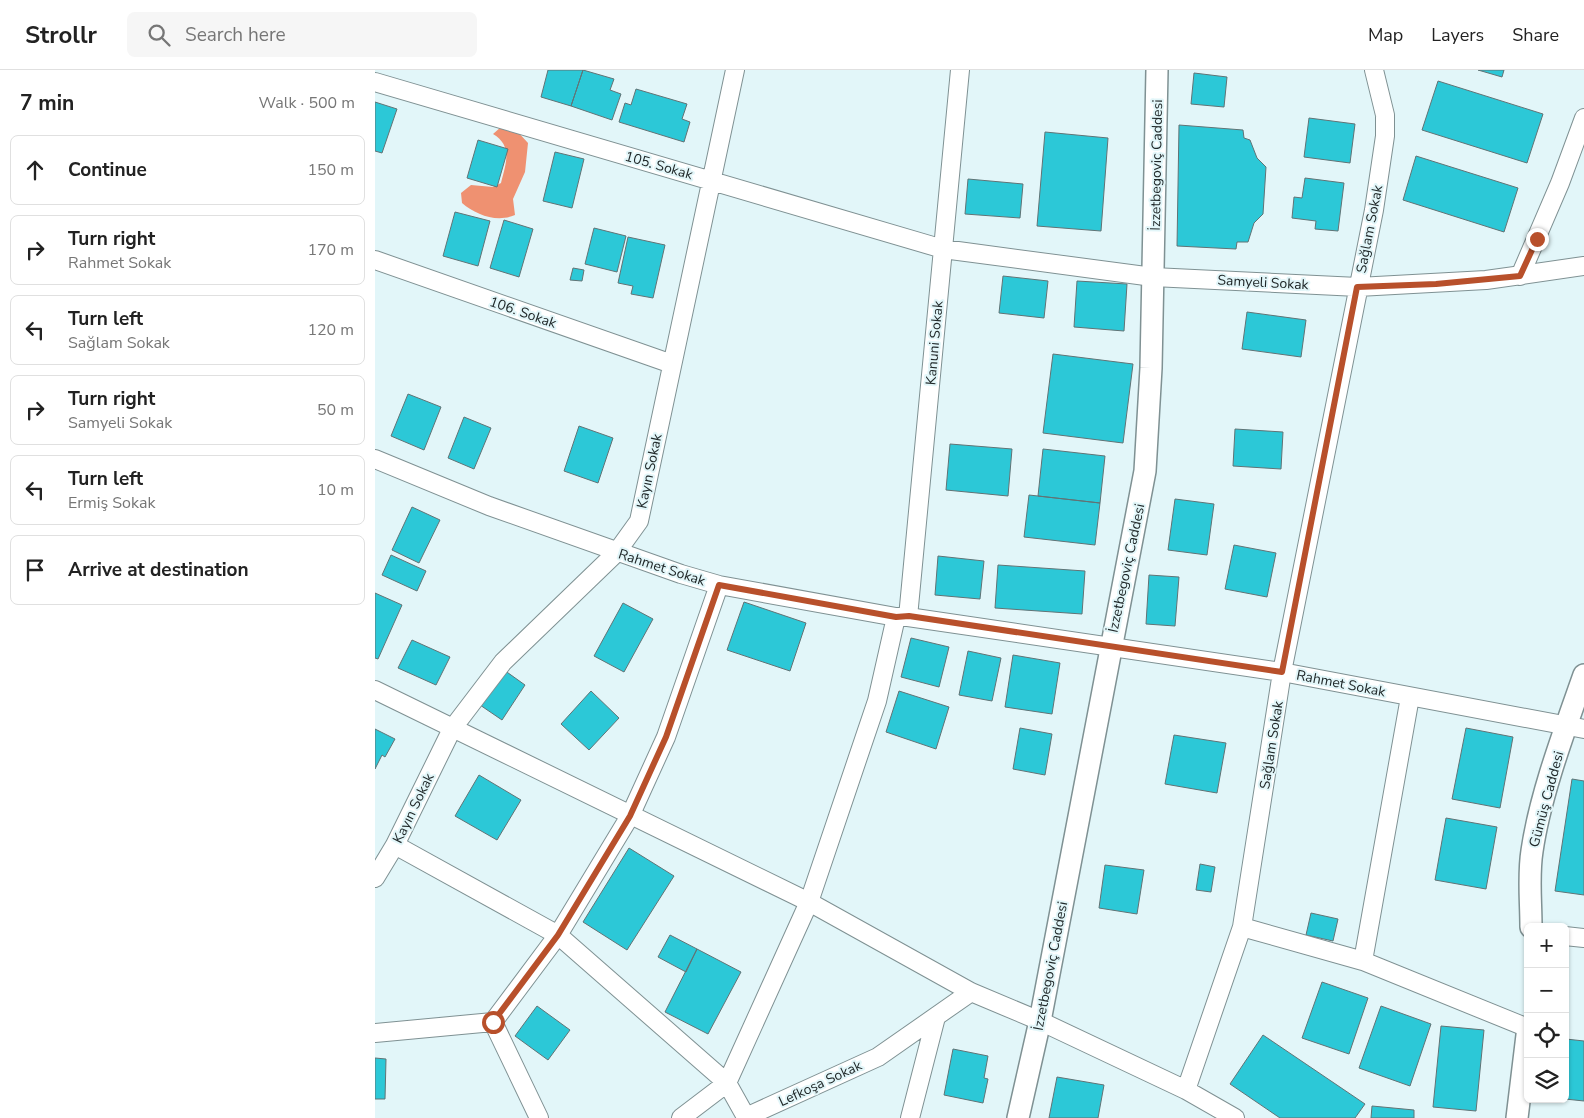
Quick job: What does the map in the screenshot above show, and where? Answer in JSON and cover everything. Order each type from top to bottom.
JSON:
[{"type":"street","name":"Kayın Sokak","points":[[375,878],[395,845],[452,729],[503,662],[616,553],[639,521],[735,70]]},
{"type":"street","name":"Kanuni Sokak","points":[[727,1083],[809,902],[877,701],[902,617],[943,248],[960,70]]},
{"type":"street","name":"İzzetbegoviç Caddesi","points":[[1018,1118],[1040,1021],[1110,646],[1138,516],[1146,463],[1149,438],[1157,70]]},
{"type":"street","name":"Sağlam Sokak","points":[[1186,1090],[1243,926],[1282,672],[1357,287],[1374,210],[1385,136],[1385,115],[1374,70]]},
{"type":"street","name":"105. Sokak","points":[[375,82],[943,248]]},
{"type":"street","points":[[1520,276],[1560,183],[1584,118]]},
{"type":"street","name":"Samyeli Sokak","points":[[943,248],[1153,277],[1357,287],[1436,284],[1520,276],[1584,266]]},
{"type":"street","name":"106. Sokak","points":[[375,260],[672,364]]},
{"type":"street","name":"Rahmet Sokak","points":[[375,459],[489,506],[616,553],[719,585],[902,617],[1282,672],[1575,727]]},
{"type":"street","points":[[375,1033],[493,1022],[558,935],[630,816],[666,737],[719,585]]},
{"type":"street","name":"Gümüş Caddesi","points":[[1531,923],[1529,878],[1532,850],[1539,818],[1575,727],[1584,675]]},
{"type":"street","points":[[375,690],[809,902],[971,992],[1040,1021],[1186,1090],[1209,1111],[1235,1118]]},
{"type":"street","points":[[1363,961],[1411,697]]},
{"type":"street","name":"Lefkoşa Sokak","points":[[395,845],[558,935],[727,1083],[746,1118],[878,1057],[971,992]]},
{"type":"street","points":[[1243,926],[1363,961],[1524,1026]]},
{"type":"street","points":[[1569,936],[1584,938]]},
{"type":"street","points":[[909,1118],[936,1017]]},
{"type":"street","points":[[493,1022],[539,1118]]},
{"type":"street","points":[[1517,1118],[1524,1058]]},
{"type":"street","points":[[681,1118],[727,1083]]},
{"type":"shaded area","points":[[501,127],[516,130],[528,143],[525,172],[513,199],[515,215],[494,218],[480,214],[462,203],[461,193],[471,185],[493,187],[501,183],[506,162],[506,150],[499,139],[493,134]]},
{"type":"building","points":[[548,70],[583,70],[571,106],[541,97]]},
{"type":"building","points":[[583,70],[614,79],[610,90],[621,94],[612,120],[571,106]]},
{"type":"building","points":[[1478,70],[1504,70],[1502,77]]},
{"type":"building","points":[[1194,73],[1227,77],[1224,107],[1191,104]]},
{"type":"building","points":[[1438,81],[1543,114],[1527,163],[1422,130]]},
{"type":"building","points":[[636,89],[687,104],[682,119],[690,122],[684,142],[619,122],[625,103],[631,105]]},
{"type":"building","points":[[375,102],[397,109],[382,153],[375,151]]},
{"type":"building","points":[[1309,118],[1355,124],[1350,163],[1304,157]]},
{"type":"building","points":[[1179,125],[1243,130],[1244,138],[1250,140],[1257,158],[1266,167],[1263,214],[1254,223],[1248,242],[1237,242],[1236,249],[1177,246]]},
{"type":"building","points":[[1045,132],[1108,138],[1101,231],[1037,226]]},
{"type":"building","points":[[478,140],[508,149],[497,187],[467,178]]},
{"type":"building","points":[[555,152],[584,159],[572,208],[543,201]]},
{"type":"building","points":[[1416,156],[1518,188],[1504,232],[1403,200]]},
{"type":"building","points":[[1305,178],[1344,183],[1338,231],[1315,229],[1316,221],[1292,218],[1294,197],[1302,198]]},
{"type":"building","points":[[968,179],[1023,184],[1020,218],[965,214]]},
{"type":"building","points":[[455,212],[490,221],[478,266],[443,256]]},
{"type":"building","points":[[504,220],[533,229],[519,277],[490,268]]},
{"type":"building","points":[[594,228],[626,236],[617,272],[585,264]]},
{"type":"building","points":[[628,237],[665,245],[653,298],[631,294],[633,286],[618,283]]},
{"type":"building","points":[[573,268],[584,270],[582,281],[570,280]]},
{"type":"building","points":[[1003,276],[1048,281],[1044,318],[999,313]]},
{"type":"building","points":[[1077,281],[1127,284],[1124,331],[1074,327]]},
{"type":"building","points":[[1247,312],[1306,320],[1301,357],[1242,349]]},
{"type":"building","points":[[1053,354],[1133,364],[1123,443],[1043,433]]},
{"type":"building","points":[[408,394],[441,407],[424,450],[391,436]]},
{"type":"building","points":[[464,417],[491,428],[474,469],[448,458]]},
{"type":"building","points":[[579,426],[613,438],[598,483],[564,471]]},
{"type":"building","points":[[1235,429],[1283,432],[1281,469],[1233,466]]},
{"type":"building","points":[[950,444],[1012,449],[1008,496],[946,490]]},
{"type":"building","points":[[1043,449],[1105,456],[1100,503],[1038,496]]},
{"type":"building","points":[[1029,495],[1100,503],[1095,545],[1024,537]]},
{"type":"building","points":[[1175,499],[1214,504],[1207,555],[1168,550]]},
{"type":"building","points":[[412,507],[440,520],[419,563],[392,550]]},
{"type":"building","points":[[1234,545],[1276,553],[1267,597],[1225,589]]},
{"type":"building","points":[[391,555],[426,571],[417,591],[382,575]]},
{"type":"building","points":[[938,556],[984,561],[980,599],[935,595]]},
{"type":"building","points":[[998,565],[1085,571],[1082,614],[995,608]]},
{"type":"building","points":[[1149,575],[1179,577],[1175,626],[1146,624]]},
{"type":"building","points":[[375,593],[402,605],[378,659],[375,658]]},
{"type":"building","points":[[744,602],[806,623],[790,671],[727,650]]},
{"type":"building","points":[[623,603],[653,619],[624,672],[594,656]]},
{"type":"building","points":[[911,638],[949,647],[939,687],[901,677]]},
{"type":"building","points":[[412,640],[450,657],[436,685],[398,668]]},
{"type":"building","points":[[968,651],[1001,658],[992,701],[959,695]]},
{"type":"building","points":[[1013,655],[1060,663],[1052,714],[1005,707]]},
{"type":"building","points":[[504,670],[525,685],[502,720],[480,705]]},
{"type":"building","points":[[591,691],[619,718],[589,750],[561,724]]},
{"type":"building","points":[[899,691],[949,707],[936,749],[886,732]]},
{"type":"building","points":[[1020,728],[1052,734],[1045,775],[1013,769]]},
{"type":"building","points":[[1466,728],[1513,737],[1500,808],[1452,799]]},
{"type":"building","points":[[375,729],[395,739],[385,757],[382,755],[375,769]]},
{"type":"building","points":[[1174,735],[1226,743],[1217,793],[1165,784]]},
{"type":"building","points":[[479,775],[521,800],[497,840],[455,816]]},
{"type":"building","points":[[1572,779],[1584,781],[1584,895],[1555,891]]},
{"type":"building","points":[[1446,818],[1497,827],[1486,889],[1435,880]]},
{"type":"building","points":[[629,848],[674,876],[627,950],[583,922]]},
{"type":"building","points":[[1200,864],[1215,867],[1211,892],[1196,890]]},
{"type":"building","points":[[1105,865],[1144,870],[1137,914],[1099,908]]},
{"type":"building","points":[[1311,913],[1338,919],[1333,941],[1306,935]]},
{"type":"building","points":[[670,935],[697,949],[686,972],[658,957]]},
{"type":"building","points":[[697,949],[741,972],[708,1034],[665,1012]]},
{"type":"building","points":[[1322,982],[1368,998],[1349,1054],[1302,1038]]},
{"type":"building","points":[[537,1006],[570,1030],[548,1060],[515,1036]]},
{"type":"building","points":[[1381,1006],[1431,1024],[1410,1086],[1359,1068]]},
{"type":"building","points":[[1441,1026],[1484,1030],[1476,1111],[1433,1107]]},
{"type":"building","points":[[1263,1035],[1365,1104],[1355,1118],[1280,1118],[1230,1084]]},
{"type":"building","points":[[1569,1039],[1584,1041],[1584,1101],[1569,1099]]},
{"type":"building","points":[[953,1049],[988,1056],[984,1078],[988,1079],[983,1103],[944,1095]]},
{"type":"building","points":[[375,1058],[386,1059],[385,1099],[375,1099]]},
{"type":"building","points":[[1057,1077],[1104,1085],[1098,1118],[1049,1118]]},
{"type":"building","points":[[1372,1106],[1414,1110],[1414,1118],[1371,1118]]},
{"type":"route","points":[[493,1022],[558,935],[630,816],[666,737],[719,585],[896,617],[909,616],[1282,672],[1357,287],[1436,284],[1520,276],[1537,239]]}]
